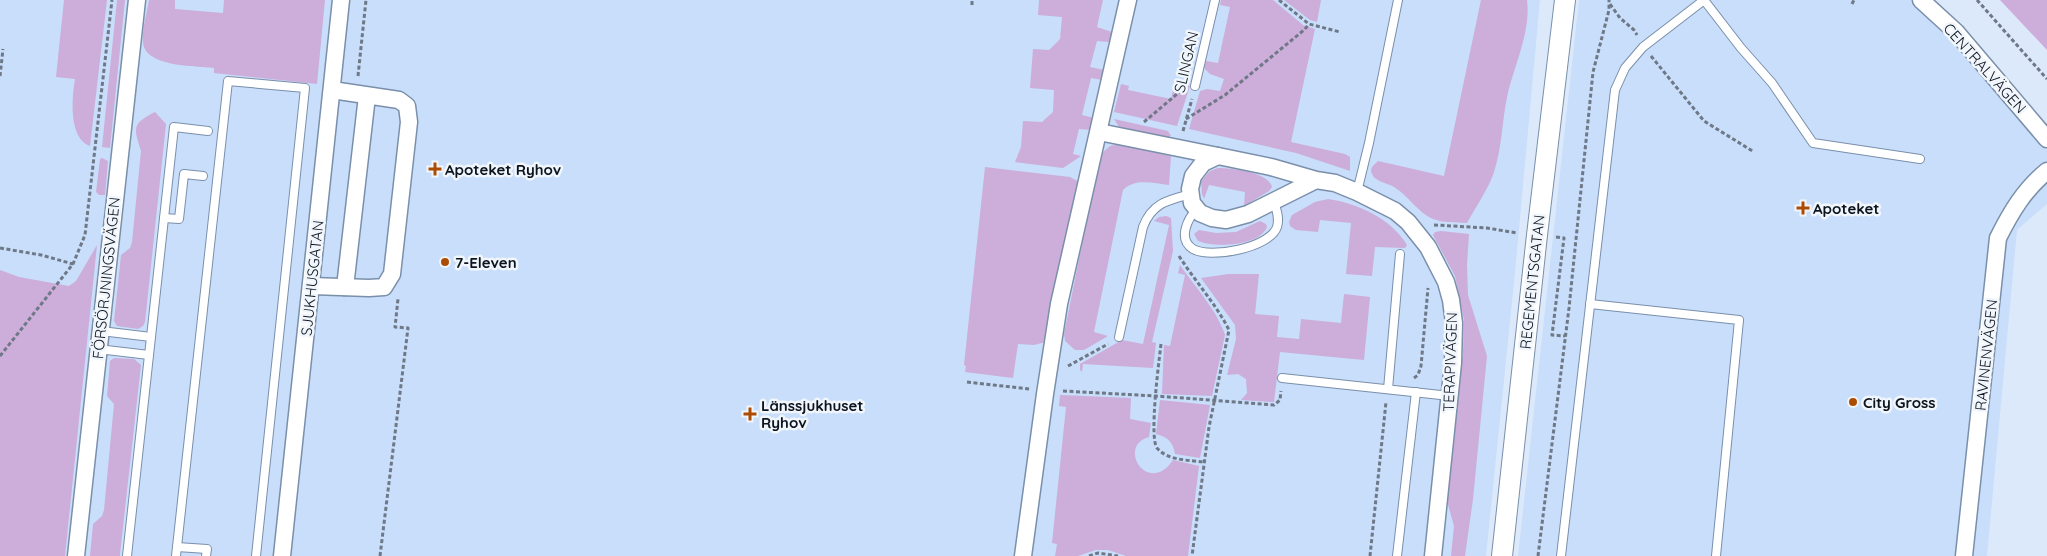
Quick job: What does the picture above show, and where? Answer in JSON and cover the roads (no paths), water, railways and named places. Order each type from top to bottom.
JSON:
[{"type":"street","name":"FÖRSÖRJNINGSVÄGEN","points":[[76,556],[137,0]]},
{"type":"street","name":"SJUKHUSGATAN","points":[[282,556],[341,0]]},
{"type":"street","points":[[1023,556],[1046,384],[1060,304],[1128,0]]},
{"type":"street","name":"CENTRALVÄGEN","points":[[1921,0],[1956,32],[2047,139]]},
{"type":"street","name":"REGEMENTSGATAN","points":[[1502,556],[1564,3]]},
{"type":"street","points":[[312,286],[384,287],[392,274],[409,122],[407,106],[399,100],[332,90]]},
{"type":"street","points":[[345,287],[367,96]]},
{"type":"street","name":"TERAPIVÄGEN","points":[[1100,132],[1271,167],[1316,180],[1335,183],[1395,211],[1408,222],[1435,258],[1452,300],[1454,323],[1450,396],[1433,556]]},
{"type":"street","points":[[1218,156],[1203,163],[1193,176],[1194,202],[1212,218],[1226,220],[1248,214],[1316,180]]},
{"type":"street","name":"RAVINENVÄGEN","points":[[1964,556],[1998,238],[2006,222],[2030,186],[2047,171]]},
{"type":"lane","name":"SLINGAN","points":[[1196,82],[1214,0]]},
{"type":"lane","points":[[1357,192],[1369,143],[1398,0]]},
{"type":"lane","points":[[1561,556],[1615,90],[1625,68],[1643,47],[1704,0],[1741,48],[1772,83],[1813,143],[1920,159]]},
{"type":"lane","points":[[178,556],[177,547],[228,81],[305,88],[256,556]]},
{"type":"lane","points":[[127,556],[174,127],[208,131]]},
{"type":"lane","points":[[169,172],[203,176]]},
{"type":"lane","points":[[164,218],[179,219],[184,174]]},
{"type":"lane","points":[[1119,337],[1143,227],[1147,217],[1154,208],[1162,203],[1194,202],[1186,224],[1187,243],[1193,249],[1204,252],[1230,251],[1261,243],[1274,234],[1278,217],[1274,201]]},
{"type":"lane","points":[[1388,389],[1400,254]]},
{"type":"lane","points":[[1590,304],[1739,320],[1716,556]]},
{"type":"lane","points":[[100,331],[151,336]]},
{"type":"lane","points":[[98,349],[149,355]]},
{"type":"lane","points":[[1282,378],[1450,396]]},
{"type":"lane","points":[[1397,556],[1416,392]]},
{"type":"lane","points":[[177,547],[207,549],[206,556]]},
{"type":"place","name":"Apoteket Ryhov","points":[[435,169]]},
{"type":"place","name":"Apoteket","points":[[1803,208]]},
{"type":"place","name":"7-Eleven","points":[[445,262]]},
{"type":"place","name":"City Gross","points":[[1853,402]]},
{"type":"place","name":"Länssjukhuset Ryhov","points":[[750,414]]}]
